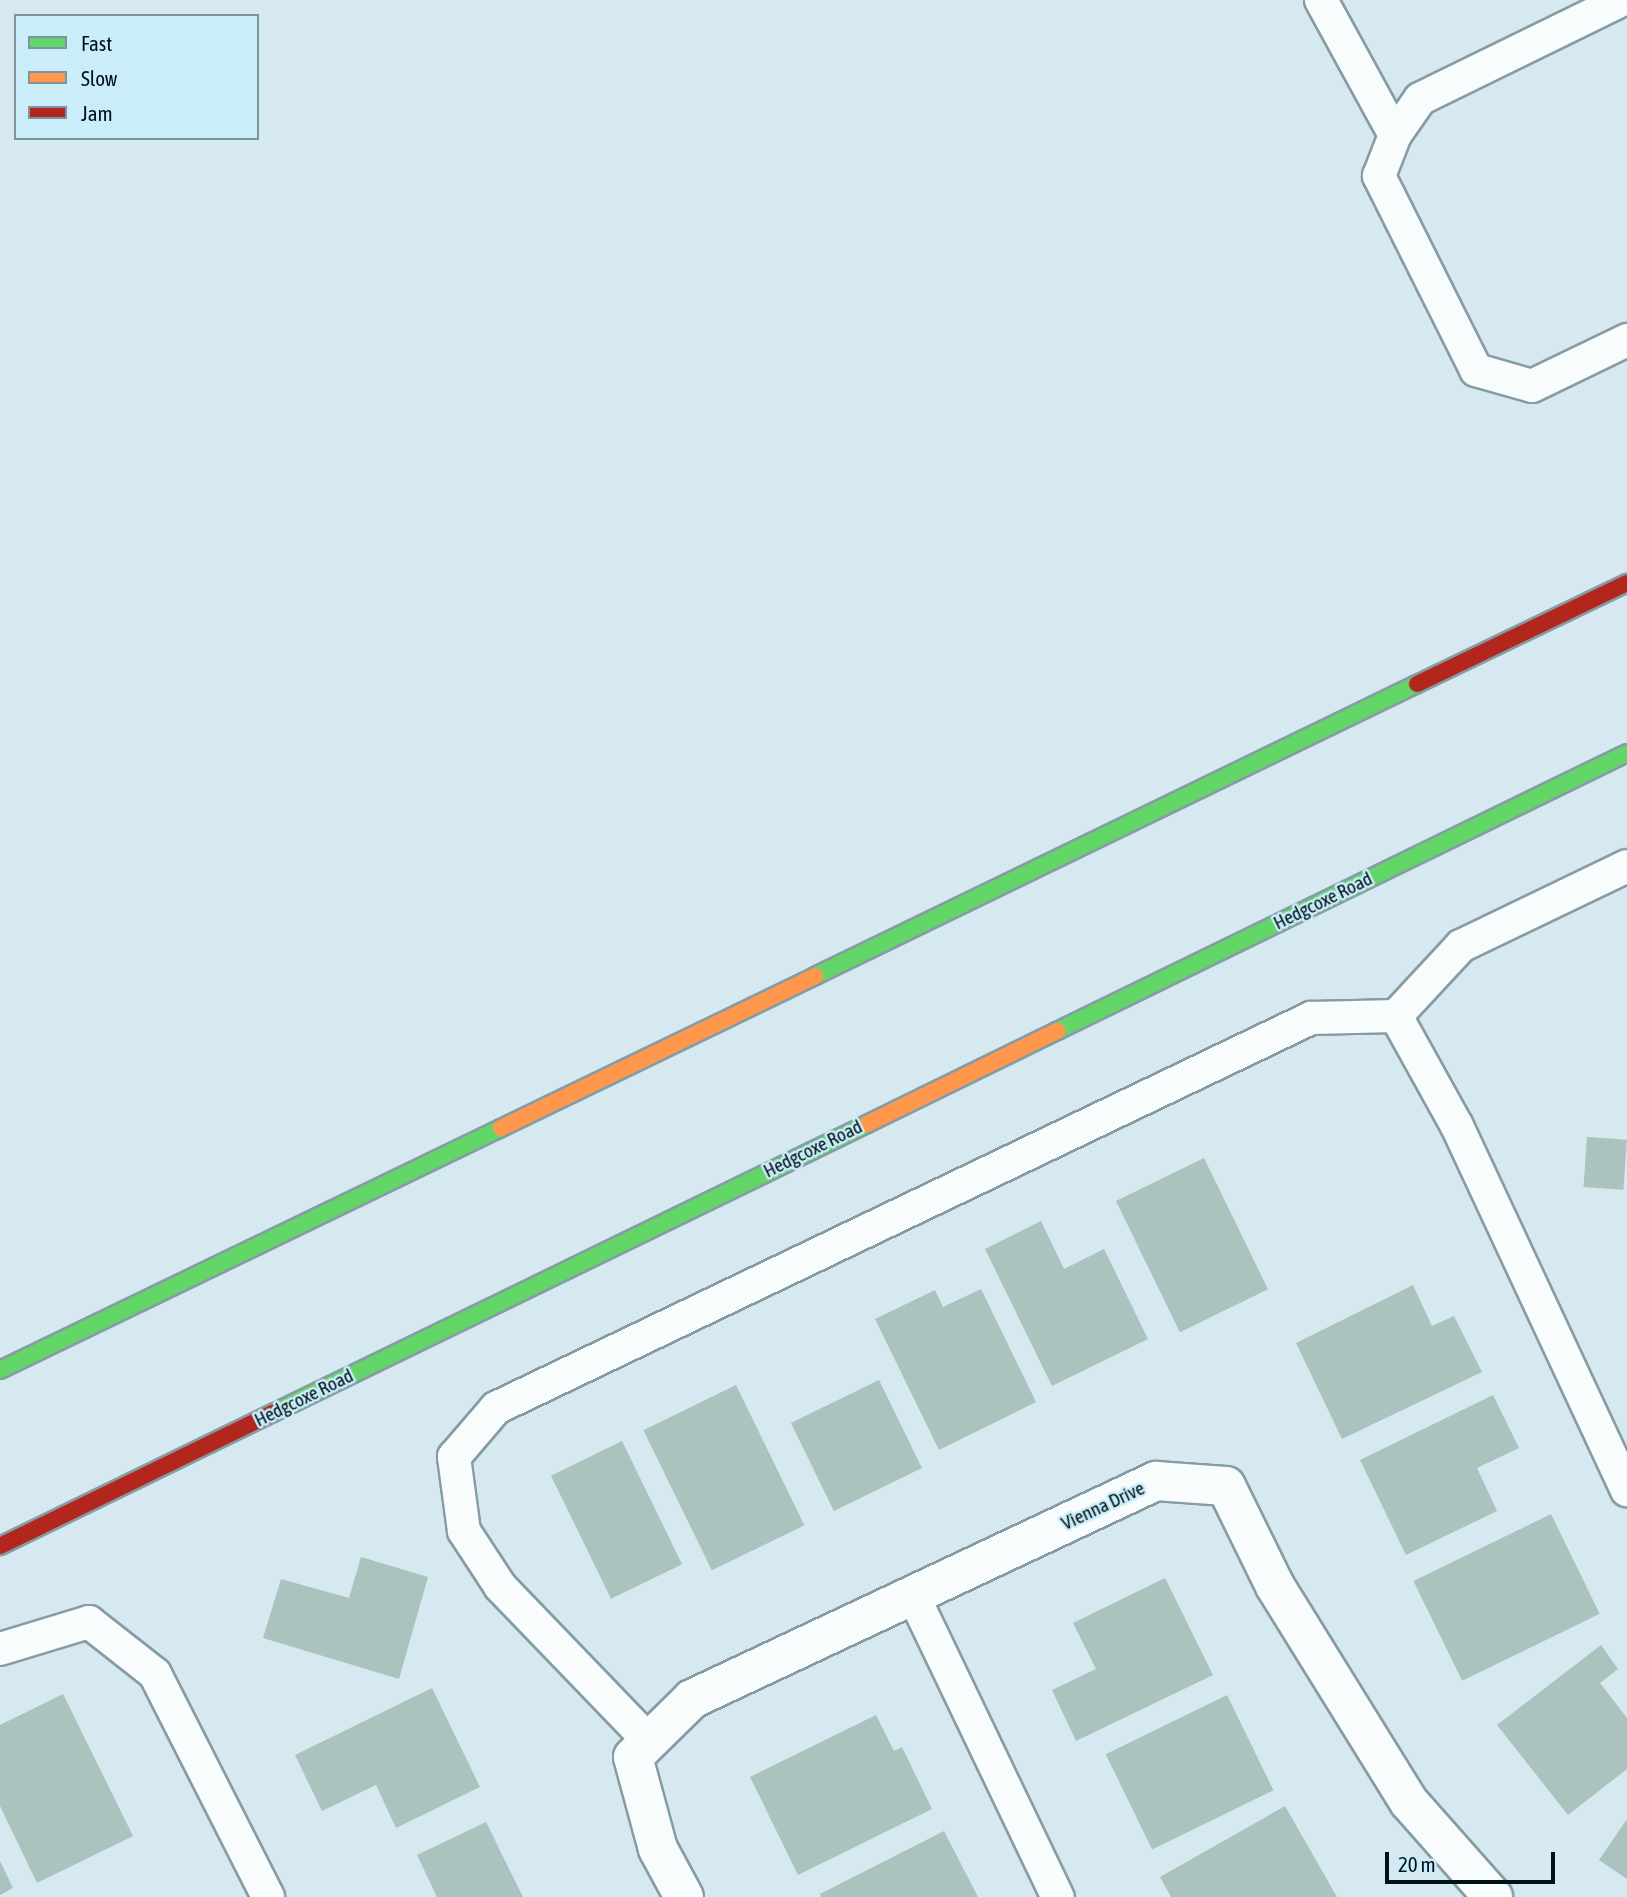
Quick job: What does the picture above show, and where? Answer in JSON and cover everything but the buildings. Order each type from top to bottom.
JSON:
[{"type":"main road","points":[[0,1370],[1627,583]]},
{"type":"main road","name":"Hedgcoxe Road","points":[[0,1546],[1627,753]]},
{"type":"street","name":"Vienna Drive","points":[[641,1749],[692,1699],[1156,1481],[1226,1486],[1275,1586],[1409,1802],[1493,1897]]},
{"type":"street","points":[[641,1749],[658,1849],[684,1897]]},
{"type":"lane","points":[[1321,0],[1395,135]]},
{"type":"lane","points":[[1622,0],[1420,99],[1395,135],[1379,176],[1476,370],[1532,386],[1627,340]]},
{"type":"lane","points":[[641,1749],[500,1586],[464,1531],[454,1457],[496,1408],[1311,1018],[1396,1016],[1461,946],[1627,866]]},
{"type":"lane","points":[[1396,1016],[1457,1126],[1627,1490]]},
{"type":"lane","points":[[913,1595],[1058,1897]]},
{"type":"lane","points":[[0,1649],[89,1622],[155,1674],[268,1897]]},
{"type":"traffic: fast","points":[[815,976],[1417,684]]},
{"type":"traffic: fast","points":[[1057,1031],[1627,753]]},
{"type":"traffic: fast","points":[[273,1413],[867,1124]]},
{"type":"traffic: fast","points":[[0,1370],[501,1128]]},
{"type":"traffic: slow","points":[[501,1128],[815,976]]},
{"type":"traffic: slow","points":[[867,1124],[1057,1031]]},
{"type":"traffic: jam","points":[[1417,684],[1627,583]]},
{"type":"traffic: jam","points":[[0,1546],[273,1413]]}]
